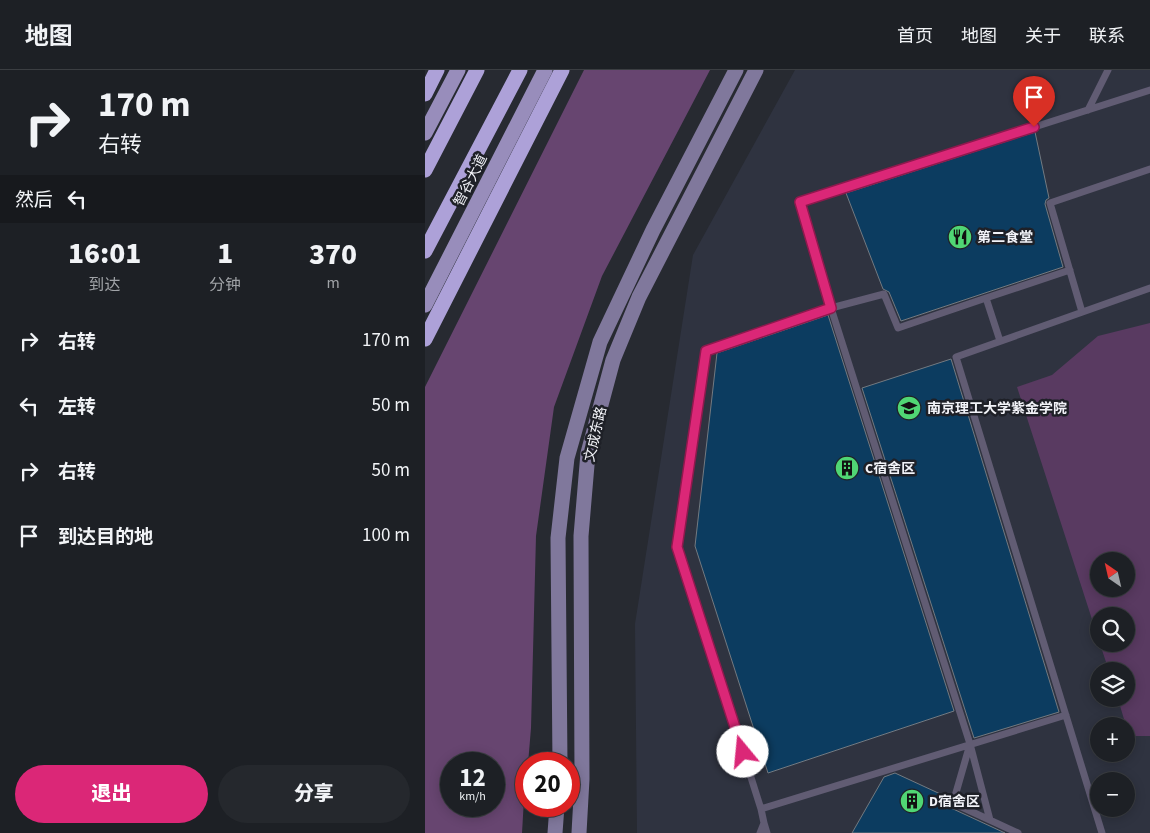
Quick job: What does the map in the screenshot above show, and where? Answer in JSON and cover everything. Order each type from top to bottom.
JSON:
[{"type":"highway","points":[[425,94],[437,70]]},
{"type":"highway","points":[[425,170],[477,70]]},
{"type":"highway","name":"智谷大道","points":[[425,250],[520,70]]},
{"type":"highway","points":[[425,339],[562,70]]},
{"type":"main road","points":[[425,133],[458,70]]},
{"type":"main road","name":"智谷大道","points":[[425,304],[545,70]]},
{"type":"street","name":"文成东路","points":[[560,752],[558,538],[567,458],[600,342],[653,230],[736,70]]},
{"type":"street","name":"文成东路","points":[[579,833],[582,780],[581,536],[588,453],[613,360],[639,296],[756,70]]},
{"type":"street","points":[[555,833],[556,817]]},
{"type":"lane","points":[[1088,110],[1108,70]]},
{"type":"lane","points":[[990,820],[970,744],[831,308],[800,202],[1150,90]]},
{"type":"lane","points":[[1082,312],[1050,203],[1150,169]]},
{"type":"lane","points":[[767,833],[677,547],[706,351],[831,308],[885,294],[898,328],[1070,270]]},
{"type":"lane","points":[[1102,833],[955,357],[1150,288]]},
{"type":"lane","points":[[985,298],[1000,341]]},
{"type":"lane","points":[[761,809],[1066,715]]},
{"type":"lane","points":[[970,744],[953,803],[1019,833]]},
{"type":"lane","points":[[760,833],[764,824]]},
{"type":"shaded area","points":[[584,70],[710,70],[602,276],[554,407],[536,536],[529,752],[515,752],[515,817],[523,817],[522,833],[425,833],[425,387]]},
{"type":"shaded area","name":"南京理工大学紫金学院","points":[[795,70],[1150,70],[1150,833],[637,833],[635,624],[693,255]]},
{"type":"shaded area","points":[[1150,323],[1150,736],[1135,736],[1135,717],[1123,717],[1120,707],[1135,707],[1135,662],[1106,662],[1103,652],[1135,652],[1135,607],[1090,607],[1090,613],[1017,387],[1052,375],[1098,336]]},
{"type":"building","name":"第二食堂","points":[[1035,132],[1049,198],[1045,204],[1063,267],[901,321],[889,292],[883,289],[846,193]]},
{"type":"building","name":"C宿舍区","points":[[828,315],[954,711],[768,773],[695,546],[717,353]]},
{"type":"building","points":[[951,359],[1059,712],[974,738],[862,388]]},
{"type":"building","name":"D宿舍区","points":[[895,773],[949,798],[948,804],[951,808],[1005,833],[852,833],[884,777]]},
{"type":"place","name":"第二食堂","points":[[960,237]]},
{"type":"place","name":"南京理工大学紫金学院","points":[[909,408]]},
{"type":"place","name":"C宿舍区","points":[[847,468]]},
{"type":"place","name":"D宿舍区","points":[[912,801]]},
{"type":"route","points":[[743,752],[677,547],[706,351],[831,308],[800,202],[1034,127]]}]
